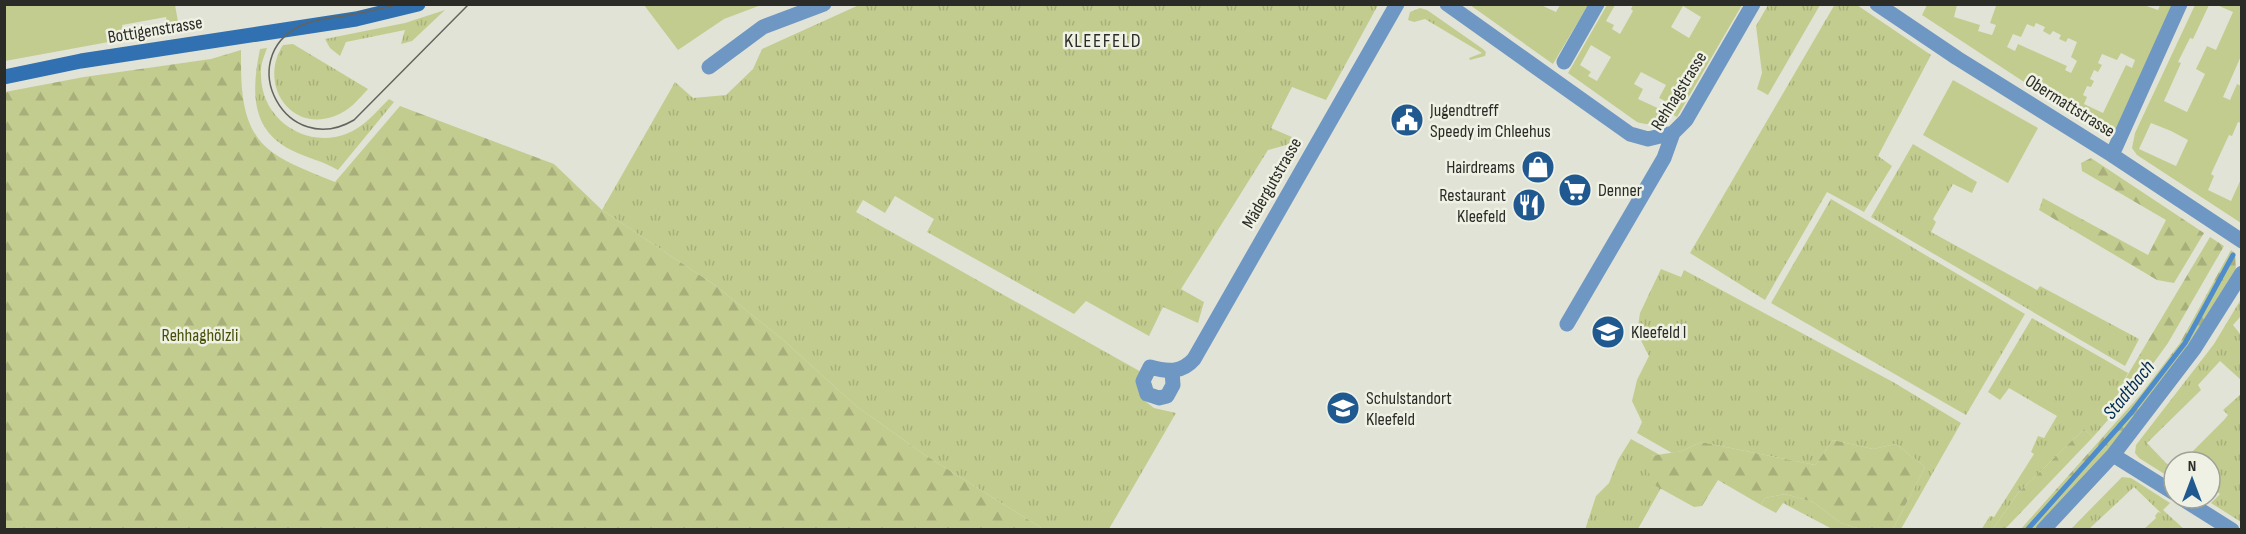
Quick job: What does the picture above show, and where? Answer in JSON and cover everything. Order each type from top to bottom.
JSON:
[{"type":"street","name":"Bottigenstrasse","points":[[4,77],[81,61],[356,19],[418,4]]},
{"type":"street","points":[[710,67],[763,27],[824,4]]},
{"type":"street","name":"Mädergutstrasse","points":[[1172,371],[1184,368],[1194,359],[1397,4]]},
{"type":"street","points":[[1447,4],[1630,134],[1648,139],[1673,134]]},
{"type":"street","points":[[1564,62],[1598,4]]},
{"type":"street","name":"Rehhagstrasse","points":[[1567,324],[1664,158],[1673,134],[1686,120],[1753,4]]},
{"type":"street","name":"Obermattstrasse","points":[[1877,4],[2241,241]]},
{"type":"street","points":[[2112,155],[2180,4]]},
{"type":"street","points":[[2043,530],[2114,455],[2194,349],[2241,273]]},
{"type":"street","points":[[2114,455],[2162,485]]},
{"type":"street","points":[[2200,510],[2232,530]]},
{"type":"green space","points":[[5,4],[175,5],[179,27],[169,32],[166,17],[122,25],[125,39],[5,61]]},
{"type":"green space","points":[[1835,4],[1857,5],[1931,55],[1878,156],[1892,166],[1864,212],[1827,192],[1765,300],[1690,253]]},
{"type":"green space","points":[[2141,4],[2158,10],[2160,5],[2175,5],[2116,130],[2111,133],[2099,131],[1922,15],[1927,5],[1957,5],[1954,17],[1980,25],[1978,31],[1992,35],[1996,25],[1990,23],[1996,6],[1992,5]],"holes":[[[2036,23],[2045,27],[2043,31],[2050,35],[2053,31],[2061,35],[2059,39],[2066,42],[2068,38],[2077,42],[2071,57],[2077,61],[2071,73],[2065,70],[2067,66],[2018,44],[2015,51],[2007,47],[2013,34],[2021,37],[2027,24],[2034,27]],[[2121,53],[2135,60],[2132,68],[2126,65],[2103,113],[2084,104],[2087,97],[2083,95],[2087,86],[2091,87],[2094,81],[2090,79],[2094,70],[2098,72],[2102,65],[2098,63],[2102,54],[2117,60]]]},
{"type":"green space","points":[[644,5],[761,5],[724,19],[678,50]]},
{"type":"green space","points":[[859,5],[1378,5],[1326,100],[1292,87],[1271,128],[1301,141],[1268,150],[1181,289],[1204,302],[1198,323],[1163,307],[1149,336],[1086,301],[1074,314],[927,232],[934,219],[895,196],[885,213],[863,200],[856,212],[1143,373],[1140,397],[1154,408],[1176,413],[1109,529],[1043,529],[925,455],[856,406],[781,338],[716,286],[602,210],[675,82],[693,98],[726,95],[753,69],[762,49]]},
{"type":"green space","points":[[1470,5],[1541,5],[1556,12],[1560,5],[1588,5],[1553,64]]},
{"type":"green space","points":[[1607,5],[1615,5],[1606,21],[1614,25],[1612,29],[1620,34],[1633,11],[1631,9],[1633,5],[1742,5],[1677,117],[1669,113],[1655,124],[1637,122],[1568,73]],"holes":[[[1683,6],[1701,17],[1689,38],[1671,27]],[[1591,45],[1611,57],[1597,81],[1588,76],[1591,72],[1580,65]],[[1641,72],[1666,85],[1659,98],[1667,102],[1662,110],[1638,99],[1643,89],[1634,84]]]},
{"type":"green space","points":[[1768,5],[1820,5],[1768,95],[1757,89],[1762,73],[1756,26]]},
{"type":"green space","points":[[2195,5],[2209,5],[2193,39],[2190,38],[2178,62],[2181,63],[2164,101],[2187,112],[2205,74],[2196,69],[2207,46],[2216,50],[2233,12],[2217,5],[2241,5],[2241,56],[2223,97],[2230,100],[2237,84],[2241,86],[2241,123],[2238,122],[2232,136],[2229,135],[2211,174],[2214,176],[2208,190],[2231,201],[2241,179],[2241,223],[2137,155],[2132,148],[2135,133]],"holes":[[[2151,123],[2188,140],[2176,166],[2139,149]]]},
{"type":"green space","points":[[1420,8],[1427,10],[1483,49],[1486,52],[1485,56],[1470,60],[1469,58],[1482,53],[1425,19],[1414,22],[1408,20],[1410,12]]},
{"type":"green space","points":[[445,10],[412,41],[401,44],[405,30],[346,42],[340,56],[330,48],[325,39],[405,23]]},
{"type":"green space","points":[[293,44],[368,89],[349,108],[335,116],[319,119],[304,118],[292,111],[283,101],[277,89],[274,75],[276,60],[283,45]]},
{"type":"green space","points":[[267,48],[261,71],[263,91],[277,117],[288,127],[301,134],[331,138],[346,134],[364,124],[389,99],[394,102],[338,170],[291,150],[267,131],[261,119],[255,93],[260,49]]},
{"type":"green space","name":"Rehhaghölzli","points":[[241,50],[244,106],[254,131],[261,142],[272,152],[335,182],[400,106],[554,164],[602,210],[716,286],[781,338],[856,406],[925,455],[1043,529],[5,529],[5,92],[84,77],[211,59]]},
{"type":"green space","points":[[1953,80],[2038,128],[2008,183],[1923,135]]},
{"type":"green space","points":[[1913,144],[1977,182],[1972,193],[1953,184],[1933,219],[1936,222],[1931,232],[2037,290],[2040,286],[2139,339],[2125,366],[1871,217]]},
{"type":"green space","points":[[2091,158],[2204,233],[2174,283],[2157,280],[2039,210],[2043,198],[2148,255],[2166,220],[2082,171],[2081,163]]},
{"type":"green space","points":[[1831,199],[2025,314],[1966,415],[1771,303]]},
{"type":"green space","points":[[2210,237],[2224,246],[2168,343],[2131,394],[2121,386]]},
{"type":"green space","points":[[2231,250],[2235,253],[2236,271],[2125,441],[2039,529],[2020,530],[2141,394],[2180,343]]},
{"type":"green space","points":[[1661,269],[1681,277],[1684,270],[1893,382],[1961,423],[1901,529],[1893,529],[1925,467],[1896,444],[1873,449],[1833,440],[1815,465],[1701,442],[1672,453],[1637,433],[1642,422],[1632,401],[1637,380],[1649,356],[1637,333],[1640,313]]},
{"type":"green space","points":[[2241,299],[2241,316],[2233,325],[2241,335],[2241,380],[2220,361],[2198,385],[2201,390],[2147,443],[2162,459],[2162,472],[2139,458],[2135,453],[2136,445],[2214,344]]},
{"type":"green space","points":[[2032,318],[2128,373],[2121,386],[2131,394],[2093,437],[2084,429],[2018,493],[1993,529],[1981,530],[1990,516],[1994,517],[2034,454],[2031,452],[2038,436],[2044,438],[2057,416],[2009,388],[2000,400],[1988,392]]},
{"type":"green space","points":[[2241,394],[2241,522],[2222,510],[2222,450],[2194,450],[2228,415],[2223,410]]},
{"type":"green space","points":[[2084,429],[2093,437],[2005,529],[1993,529],[2018,493]]},
{"type":"green space","points":[[1631,439],[1660,455],[1651,456],[1656,485],[1661,488],[1638,529],[1585,530],[1596,496],[1609,483],[1618,460]]},
{"type":"green space","points":[[1833,440],[1873,449],[1896,444],[1925,467],[1893,529],[1861,529],[1841,523],[1813,502],[1785,494],[1765,498],[1761,505],[1718,480],[1702,506],[1694,507],[1656,486],[1644,464],[1651,456],[1682,451],[1701,442],[1815,465]]},
{"type":"green space","points":[[2122,477],[2131,478],[2162,498],[2162,510],[2184,529],[2144,529],[2156,518],[2158,512],[2161,513],[2134,487],[2089,529],[2071,529]]},
{"type":"green space","points":[[1785,494],[1813,502],[1841,523],[1861,529],[1832,529],[1783,503],[1776,513],[1761,505],[1765,498]]},
{"type":"waterway","name":"Stadtbach","points":[[2027,530],[2131,413],[2185,343],[2233,255]]},
{"type":"tram line","points":[[399,4],[312,22],[300,26],[280,41],[271,60],[270,81],[276,100],[289,117],[307,127],[329,129],[354,120],[469,4]]},
{"type":"place","name":"Jugendtreff Speedy im Chleehus","points":[[1407,120]]},
{"type":"place","name":"Hairdreams","points":[[1538,167]]},
{"type":"place","name":"Denner","points":[[1575,190]]},
{"type":"place","name":"Restaurant Kleefeld","points":[[1529,205]]},
{"type":"place","name":"Kleefeld I","points":[[1608,332]]},
{"type":"place","name":"Schulstandort Kleefeld","points":[[1343,408]]},
{"type":"district","name":"KLEEFELD","points":[[1103,41]]}]
